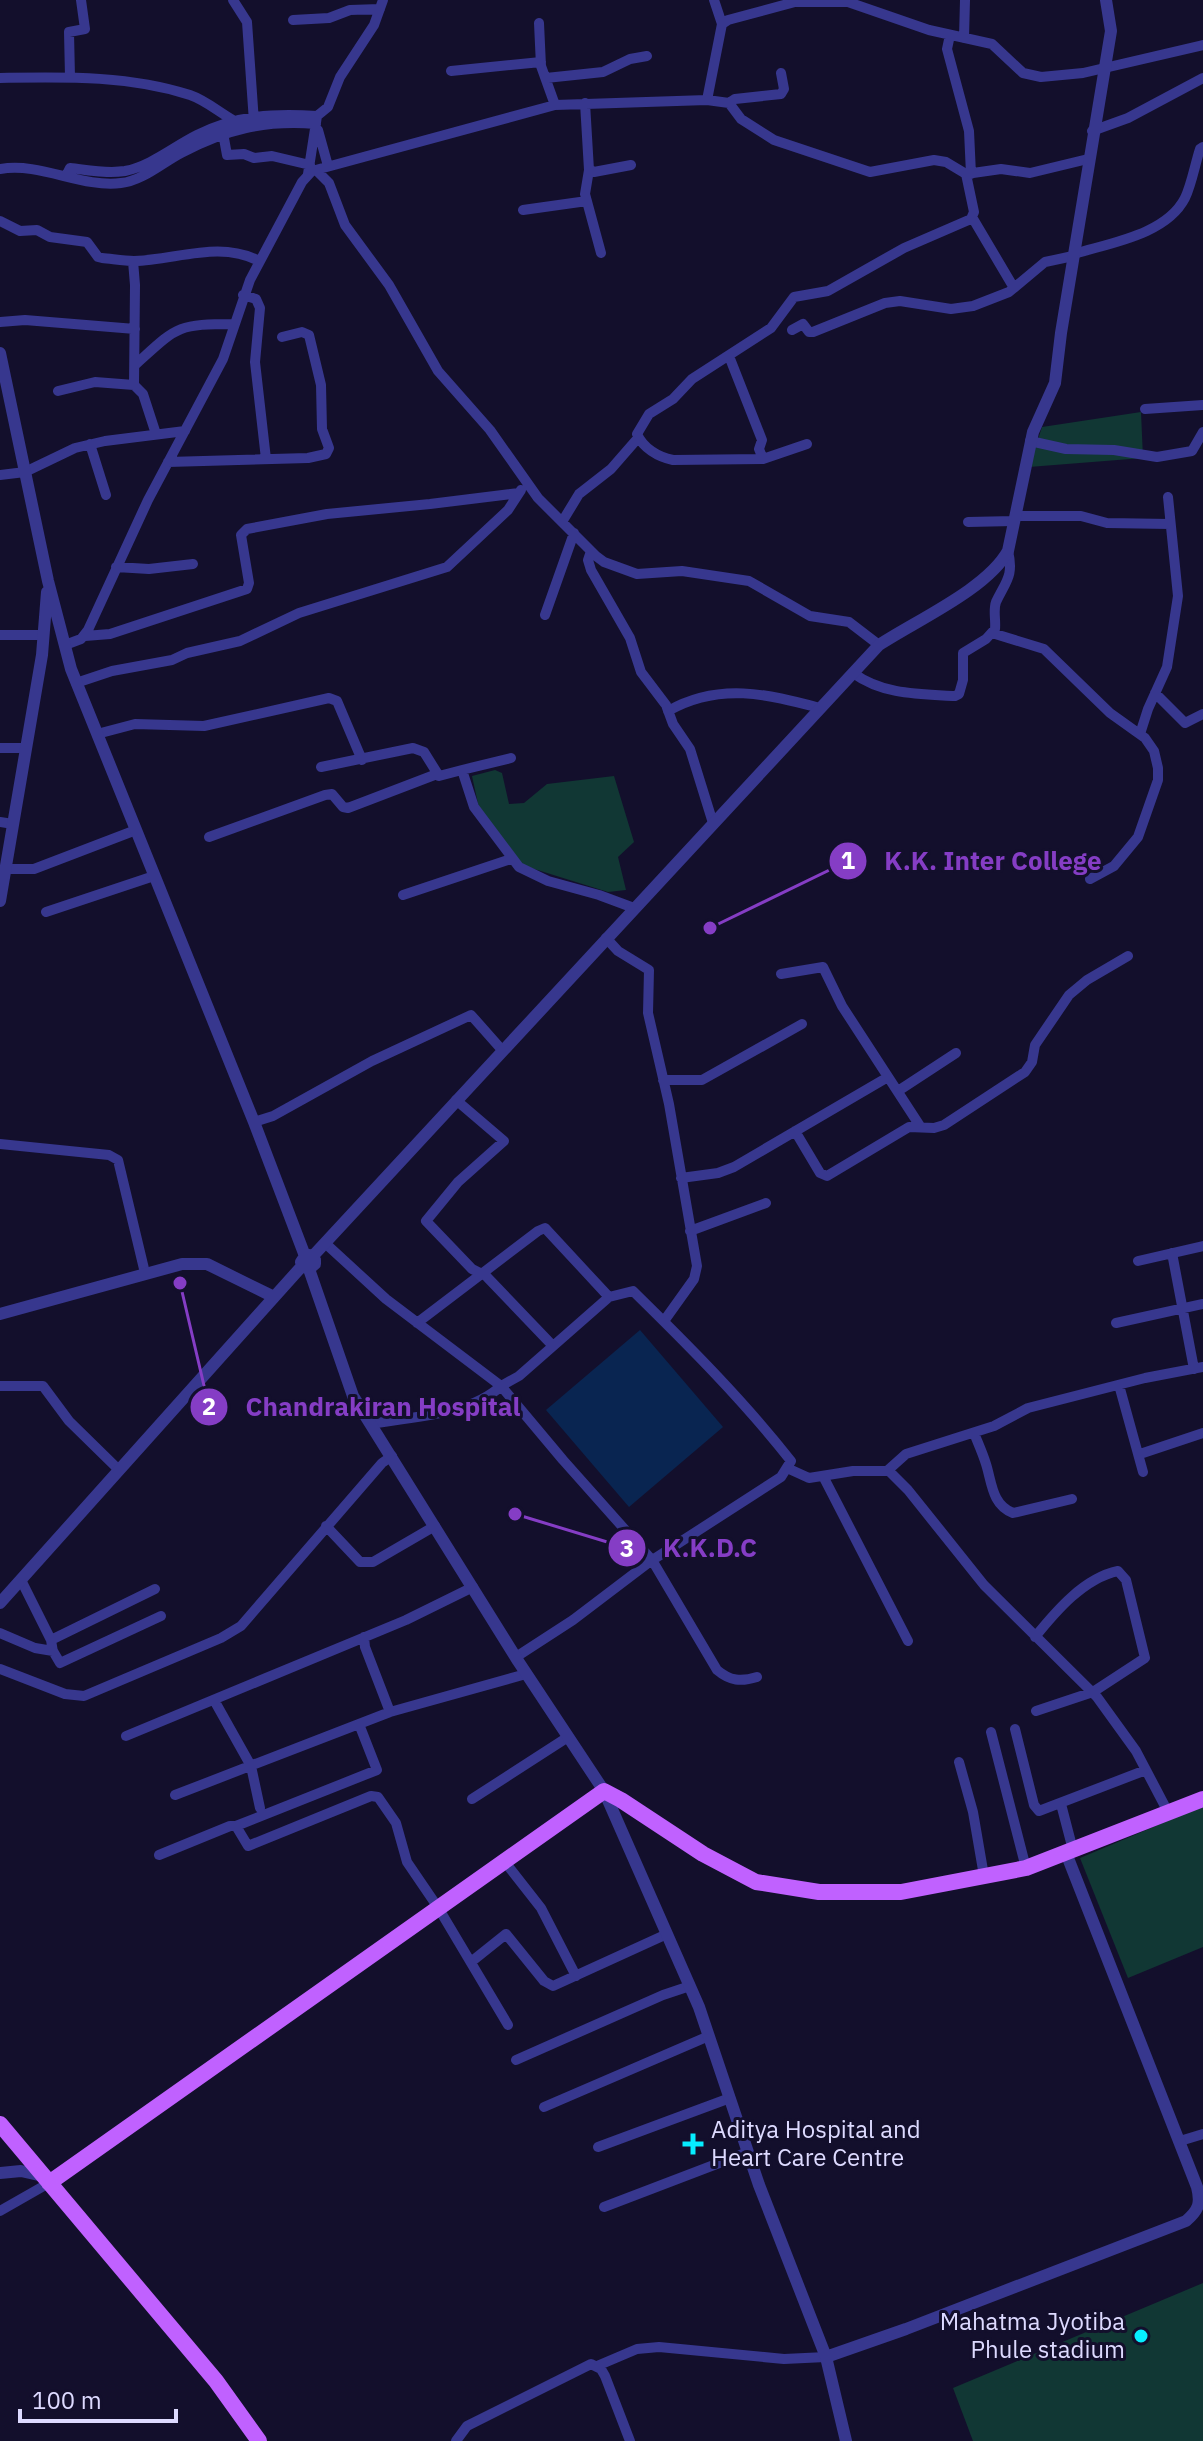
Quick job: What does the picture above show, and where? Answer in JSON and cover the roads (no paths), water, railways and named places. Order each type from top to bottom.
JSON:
[{"type":"main road","points":[[46,2179],[439,1909],[604,1791],[703,1854],[756,1882],[819,1892],[901,1892],[1026,1868],[1203,1799]]},
{"type":"main road","points":[[0,2124],[216,2381],[259,2441]]},
{"type":"street","points":[[70,77],[69,32],[85,29],[81,0]]},
{"type":"street","points":[[233,0],[247,22],[254,122]]},
{"type":"street","points":[[707,100],[722,24],[714,0]]},
{"type":"street","points":[[964,38],[965,0]]},
{"type":"street","points":[[994,627],[994,607],[1010,572],[1008,551],[1030,441],[1059,369],[1061,333],[1092,131],[1111,31],[1106,0]]},
{"type":"street","points":[[722,24],[795,2],[848,2],[950,35],[992,44],[1017,68],[1033,75],[1051,77],[1103,69],[1203,45]]},
{"type":"street","points":[[85,636],[168,462],[223,359],[243,295],[259,261],[316,169],[316,120],[328,107],[340,77],[374,25],[381,5],[350,10],[324,19],[293,20]]},
{"type":"street","points":[[539,23],[541,62],[555,105]]},
{"type":"street","points":[[562,522],[579,494],[611,469],[638,438],[639,427],[649,414],[673,399],[709,367],[775,325],[794,297],[826,292],[904,248],[920,244],[972,217],[974,212],[968,174],[969,131],[947,49],[950,35]]},
{"type":"street","points":[[546,78],[603,72],[630,59],[647,56]]},
{"type":"street","points":[[451,71],[541,62]]},
{"type":"street","points":[[316,169],[415,142],[442,138],[555,105],[707,100],[729,103],[735,99],[781,94],[784,89],[781,73]]},
{"type":"street","points":[[0,78],[118,79],[190,95],[233,120],[254,122]]},
{"type":"street","points":[[1092,131],[1128,118],[1203,78]]},
{"type":"street","points":[[585,103],[589,170],[585,185],[601,253]]},
{"type":"street","points":[[729,103],[741,119],[774,140],[865,171],[876,172],[941,160],[968,174],[1001,169],[1030,173],[1088,159]]},
{"type":"street","points":[[0,169],[66,173],[123,183],[223,133],[254,122],[280,114],[316,120]]},
{"type":"street","points":[[66,173],[132,169],[233,120]]},
{"type":"street","points":[[316,120],[316,169]]},
{"type":"street","points":[[223,133],[227,155],[272,156],[316,169],[329,183],[345,225],[389,285],[429,359],[490,430],[525,481],[604,562],[637,574],[682,571],[749,581],[810,616],[849,622],[879,645]]},
{"type":"street","points":[[792,330],[803,324],[809,332],[813,332],[885,303],[900,301],[951,309],[965,308],[1003,295],[1045,262],[1152,228],[1184,199],[1203,147]]},
{"type":"street","points":[[589,170],[594,172],[631,165]]},
{"type":"street","points":[[523,210],[587,201]]},
{"type":"street","points":[[972,217],[1014,288]]},
{"type":"street","points":[[0,221],[20,231],[37,230],[50,237],[87,242],[102,258],[133,261],[219,251],[238,252],[259,261]]},
{"type":"street","points":[[133,261],[134,385]]},
{"type":"street","points":[[243,295],[256,299],[260,308],[255,354],[266,459]]},
{"type":"street","points":[[0,322],[25,320],[135,329]]},
{"type":"street","points":[[135,365],[177,329],[195,324],[234,324]]},
{"type":"street","points":[[168,462],[320,457],[328,451],[323,435],[321,385],[309,335],[302,332],[282,337]]},
{"type":"street","points":[[0,353],[48,581],[76,683],[254,1122],[353,1396],[526,1674],[604,1791],[709,2036],[846,2441]]},
{"type":"street","points":[[729,356],[762,440],[759,449],[763,459]]},
{"type":"street","points":[[58,391],[92,382],[134,385],[143,394],[156,434]]},
{"type":"street","points":[[1145,409],[1203,405]]},
{"type":"street","points":[[0,475],[25,472],[90,444],[185,431]]},
{"type":"street","points":[[1030,441],[1066,449],[1114,450],[1157,457],[1192,451],[1203,432]]},
{"type":"street","points":[[638,438],[661,457],[673,460],[763,459],[807,444]]},
{"type":"street","points":[[90,444],[106,495]]},
{"type":"street","points":[[76,683],[112,671],[177,659],[187,653],[240,641],[299,613],[447,567],[508,510],[525,481]]},
{"type":"street","points":[[65,645],[85,636],[110,634],[247,589],[249,583],[241,535],[247,529],[327,514],[519,493]]},
{"type":"street","points":[[1140,734],[1167,667],[1178,596],[1168,497]]},
{"type":"street","points":[[968,522],[1081,516],[1107,523],[1170,524]]},
{"type":"street","points":[[545,615],[574,533]]},
{"type":"street","points":[[591,551],[588,560],[593,575],[630,638],[641,672],[668,711],[693,757],[701,792],[713,823]]},
{"type":"street","points":[[0,1603],[274,1297],[879,645],[991,574],[1008,551]]},
{"type":"street","points":[[116,567],[149,569],[193,564]]},
{"type":"street","points":[[0,901],[6,869],[7,823],[26,748],[44,635],[48,581]]},
{"type":"street","points":[[853,673],[865,682],[904,693],[955,696],[961,691],[963,653],[994,627]]},
{"type":"street","points":[[994,627],[1044,649],[1110,713],[1140,734],[1154,751],[1158,780],[1138,837],[1114,866],[1090,879]]},
{"type":"street","points":[[0,635],[44,635]]},
{"type":"street","points":[[668,711],[695,697],[722,693],[771,696],[820,708]]},
{"type":"street","points":[[1155,693],[1185,723],[1203,714]]},
{"type":"street","points":[[97,734],[135,724],[204,726],[334,698],[362,760]]},
{"type":"street","points":[[0,748],[26,748]]},
{"type":"street","points":[[321,767],[418,749],[427,756],[437,774]]},
{"type":"street","points":[[209,837],[325,795],[332,794],[343,807],[348,808],[437,774],[443,776],[511,758]]},
{"type":"street","points":[[462,770],[474,807],[511,859],[522,869],[548,881],[634,908]]},
{"type":"street","points":[[6,869],[34,869],[136,830]]},
{"type":"street","points":[[403,895],[511,859]]},
{"type":"street","points":[[46,912],[154,876]]},
{"type":"street","points":[[606,938],[618,951],[649,970],[648,1013],[697,1266],[694,1279],[664,1321]]},
{"type":"street","points":[[795,1131],[820,1173],[827,1176],[903,1130],[944,1125],[1025,1072],[1032,1062],[1035,1045],[1069,995],[1087,980],[1128,956]]},
{"type":"street","points":[[781,974],[823,967],[842,1006],[920,1126]]},
{"type":"street","points":[[254,1122],[273,1116],[384,1055],[471,1015],[502,1050]]},
{"type":"street","points":[[663,1080],[702,1080],[802,1024]]},
{"type":"street","points":[[898,1091],[956,1053]]},
{"type":"street","points":[[681,1178],[726,1170],[888,1077]]},
{"type":"street","points":[[456,1100],[504,1141],[458,1182],[426,1221],[553,1346]]},
{"type":"street","points":[[0,1144],[109,1155],[118,1160],[145,1273]]},
{"type":"street","points":[[690,1231],[766,1203]]},
{"type":"street","points":[[417,1323],[545,1228],[609,1297]]},
{"type":"street","points":[[325,1243],[417,1323],[501,1386],[652,1560],[717,1670],[732,1679],[743,1681],[757,1677]]},
{"type":"street","points":[[1138,1261],[1203,1246]]},
{"type":"street","points":[[787,1468],[809,1478],[853,1471],[887,1471],[906,1454],[974,1433],[1028,1408],[1198,1368],[1181,1309],[1172,1253]]},
{"type":"street","points":[[0,1314],[182,1264],[207,1264],[274,1297]]},
{"type":"street","points":[[371,1424],[476,1402],[519,1376],[609,1297],[633,1291],[704,1360],[791,1461],[781,1477],[652,1560],[573,1620],[516,1657]]},
{"type":"street","points":[[1116,1323],[1203,1304]]},
{"type":"street","points":[[1119,1385],[1143,1472]]},
{"type":"street","points":[[0,1386],[43,1386],[69,1421],[119,1470]]},
{"type":"street","points":[[974,1433],[986,1464],[992,1492],[1009,1512],[1072,1499]]},
{"type":"street","points":[[1140,1454],[1203,1433]]},
{"type":"street","points":[[0,1669],[65,1694],[84,1696],[168,1662],[241,1626],[326,1526],[382,1463],[392,1456]]},
{"type":"street","points":[[887,1471],[908,1490],[984,1585],[1093,1692],[1136,1751],[1168,1812]]},
{"type":"street","points":[[823,1476],[908,1641]]},
{"type":"street","points":[[326,1526],[364,1564],[373,1562],[435,1526]]},
{"type":"street","points":[[1035,1637],[1088,1584],[1114,1572],[1121,1573],[1126,1580],[1145,1660],[1093,1692],[1036,1711]]},
{"type":"street","points":[[21,1580],[60,1663],[161,1616]]},
{"type":"street","points":[[126,1736],[441,1604],[473,1587]]},
{"type":"street","points":[[51,1640],[155,1589]]},
{"type":"street","points":[[0,1633],[53,1652]]},
{"type":"street","points":[[364,1637],[390,1712]]},
{"type":"street","points":[[175,1795],[390,1712],[526,1674]]},
{"type":"street","points":[[214,1700],[251,1766],[260,1808]]},
{"type":"street","points":[[159,1855],[377,1770],[359,1724]]},
{"type":"street","points":[[1015,1729],[1036,1809],[1042,1812],[1146,1770]]},
{"type":"street","points":[[991,1732],[1026,1868]]},
{"type":"street","points":[[472,1799],[568,1737]]},
{"type":"street","points":[[959,1762],[973,1812],[984,1876]]},
{"type":"street","points":[[236,1826],[248,1846],[371,1796],[378,1797],[396,1823],[407,1862],[439,1909],[508,2025]]},
{"type":"street","points":[[456,2441],[461,2432],[477,2421],[584,2366],[597,2366],[637,2349],[659,2347],[796,2359],[819,2358],[906,2329],[1186,2221],[1197,2211],[1202,2202],[1070,1852],[1061,1804]]},
{"type":"street","points":[[505,1862],[541,1908],[576,1976]]},
{"type":"street","points":[[471,1962],[506,1934],[550,1986],[667,1934]]},
{"type":"street","points":[[516,2060],[690,1986]]},
{"type":"street","points":[[544,2107],[709,2036]]},
{"type":"street","points":[[598,2147],[730,2098]]},
{"type":"street","points":[[1180,2141],[1203,2134]]},
{"type":"street","points":[[604,2207],[748,2152]]},
{"type":"street","points":[[0,2173],[21,2171],[46,2179]]},
{"type":"street","points":[[0,2211],[46,2179]]},
{"type":"street","points":[[597,2366],[605,2376],[630,2441]]},
{"type":"water","points":[[640,1330],[723,1427],[629,1507],[546,1410]]},
{"type":"place","name":"K.K. Inter College","points":[[710,928]]},
{"type":"place","name":"Chandrakiran Hospital","points":[[180,1283]]},
{"type":"place","name":"K.K.D.C","points":[[515,1514]]},
{"type":"place","name":"Aditya Hospital and Heart Care Centre","points":[[693,2144]]},
{"type":"place","name":"Mahatma Jyotiba Phule stadium","points":[[1141,2336]]}]
